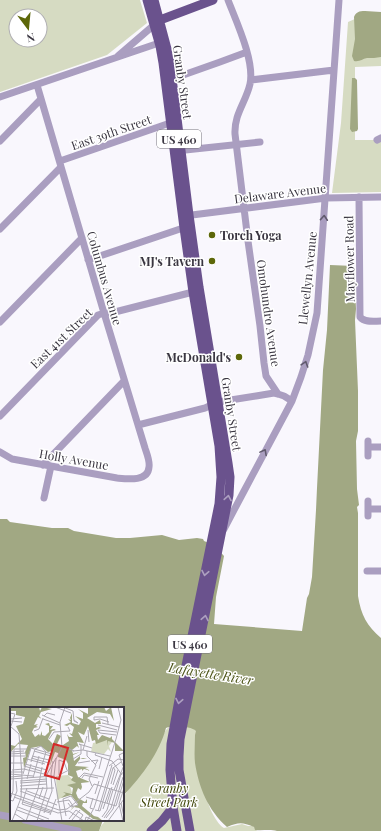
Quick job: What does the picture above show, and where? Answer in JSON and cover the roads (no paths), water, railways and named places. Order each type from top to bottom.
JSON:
[{"type":"main road","name":"Granby Street","points":[[147,0],[169,55],[177,151],[185,216],[215,403],[230,477],[229,495],[217,536],[179,700],[175,752],[170,770],[173,807],[177,831]]},
{"type":"main road","name":"Granby Street","points":[[154,0],[170,123],[177,151]]},
{"type":"main road","points":[[157,22],[213,0]]},
{"type":"main road","name":"Granby Street","points":[[175,752],[179,764],[181,784],[190,831]]},
{"type":"main road","points":[[152,831],[173,807]]},
{"type":"street","name":"Omohundro Avenue","points":[[228,0],[247,52],[251,73],[251,80],[247,95],[239,110],[234,127],[265,369],[268,379],[278,394]]},
{"type":"street","name":"Llewellyn Avenue","points":[[217,536],[243,493],[292,401],[308,355],[317,313],[339,0]]},
{"type":"street","points":[[115,58],[157,22]]},
{"type":"street","points":[[0,97],[159,44]]},
{"type":"street","points":[[172,79],[247,52]]},
{"type":"street","points":[[251,80],[334,70]]},
{"type":"street","name":"Columbus Avenue","points":[[37,85],[149,464],[148,472],[145,475]]},
{"type":"street","points":[[0,141],[41,99]]},
{"type":"street","name":"East 39th Street","points":[[0,229],[60,164],[170,123]]},
{"type":"street","points":[[177,151],[260,142]]},
{"type":"street","name":"Mayflower Road","points":[[359,197],[360,317],[366,322],[381,321]]},
{"type":"street","name":"Delaware Avenue","points":[[185,216],[326,198],[381,197]]},
{"type":"street","points":[[88,260],[187,227]]},
{"type":"street","points":[[0,322],[82,238]]},
{"type":"street","name":"East 41st Street","points":[[0,416],[98,315],[196,291]]},
{"type":"street","points":[[44,498],[47,466],[124,381]]},
{"type":"street","points":[[138,425],[205,408],[215,403],[274,393],[292,401]]},
{"type":"street","points":[[368,456],[368,444],[381,447]]},
{"type":"street","name":"Holly Avenue","points":[[0,452],[12,458],[47,466],[117,478],[138,478],[145,475]]},
{"type":"street","points":[[368,501],[368,513],[381,509]]},
{"type":"street","points":[[367,571],[381,571]]},
{"type":"street","points":[[0,815],[10,817]]},
{"type":"street","points":[[30,821],[78,831]]},
{"type":"water","points":[[358,12],[381,12],[381,57],[354,61],[352,56],[355,39],[354,17]]},
{"type":"water","points":[[352,78],[357,80],[358,129],[357,131],[352,132],[350,129]]},
{"type":"water","name":"Lafayette River","points":[[330,265],[354,266],[358,391],[358,431],[356,441],[357,489],[359,505],[357,507],[358,596],[365,620],[381,638],[381,831],[255,830],[254,827],[240,823],[227,827],[220,820],[205,798],[199,781],[195,763],[196,731],[194,729],[181,726],[166,728],[159,747],[149,765],[124,795],[124,707],[10,707],[10,821],[103,821],[99,831],[0,831],[0,519],[7,519],[10,522],[52,528],[68,528],[74,531],[116,538],[162,535],[179,540],[197,538],[203,539],[204,541],[214,545],[224,556],[216,597],[214,624],[302,631],[312,577],[323,370],[327,330]]},
{"type":"place","name":"Torch Yoga","points":[[212,235]]},
{"type":"place","name":"MJ's Tavern","points":[[212,261]]},
{"type":"place","name":"McDonald's","points":[[239,357]]},
{"type":"park label","name":"Granby Street Park","points":[[169,795]]}]
